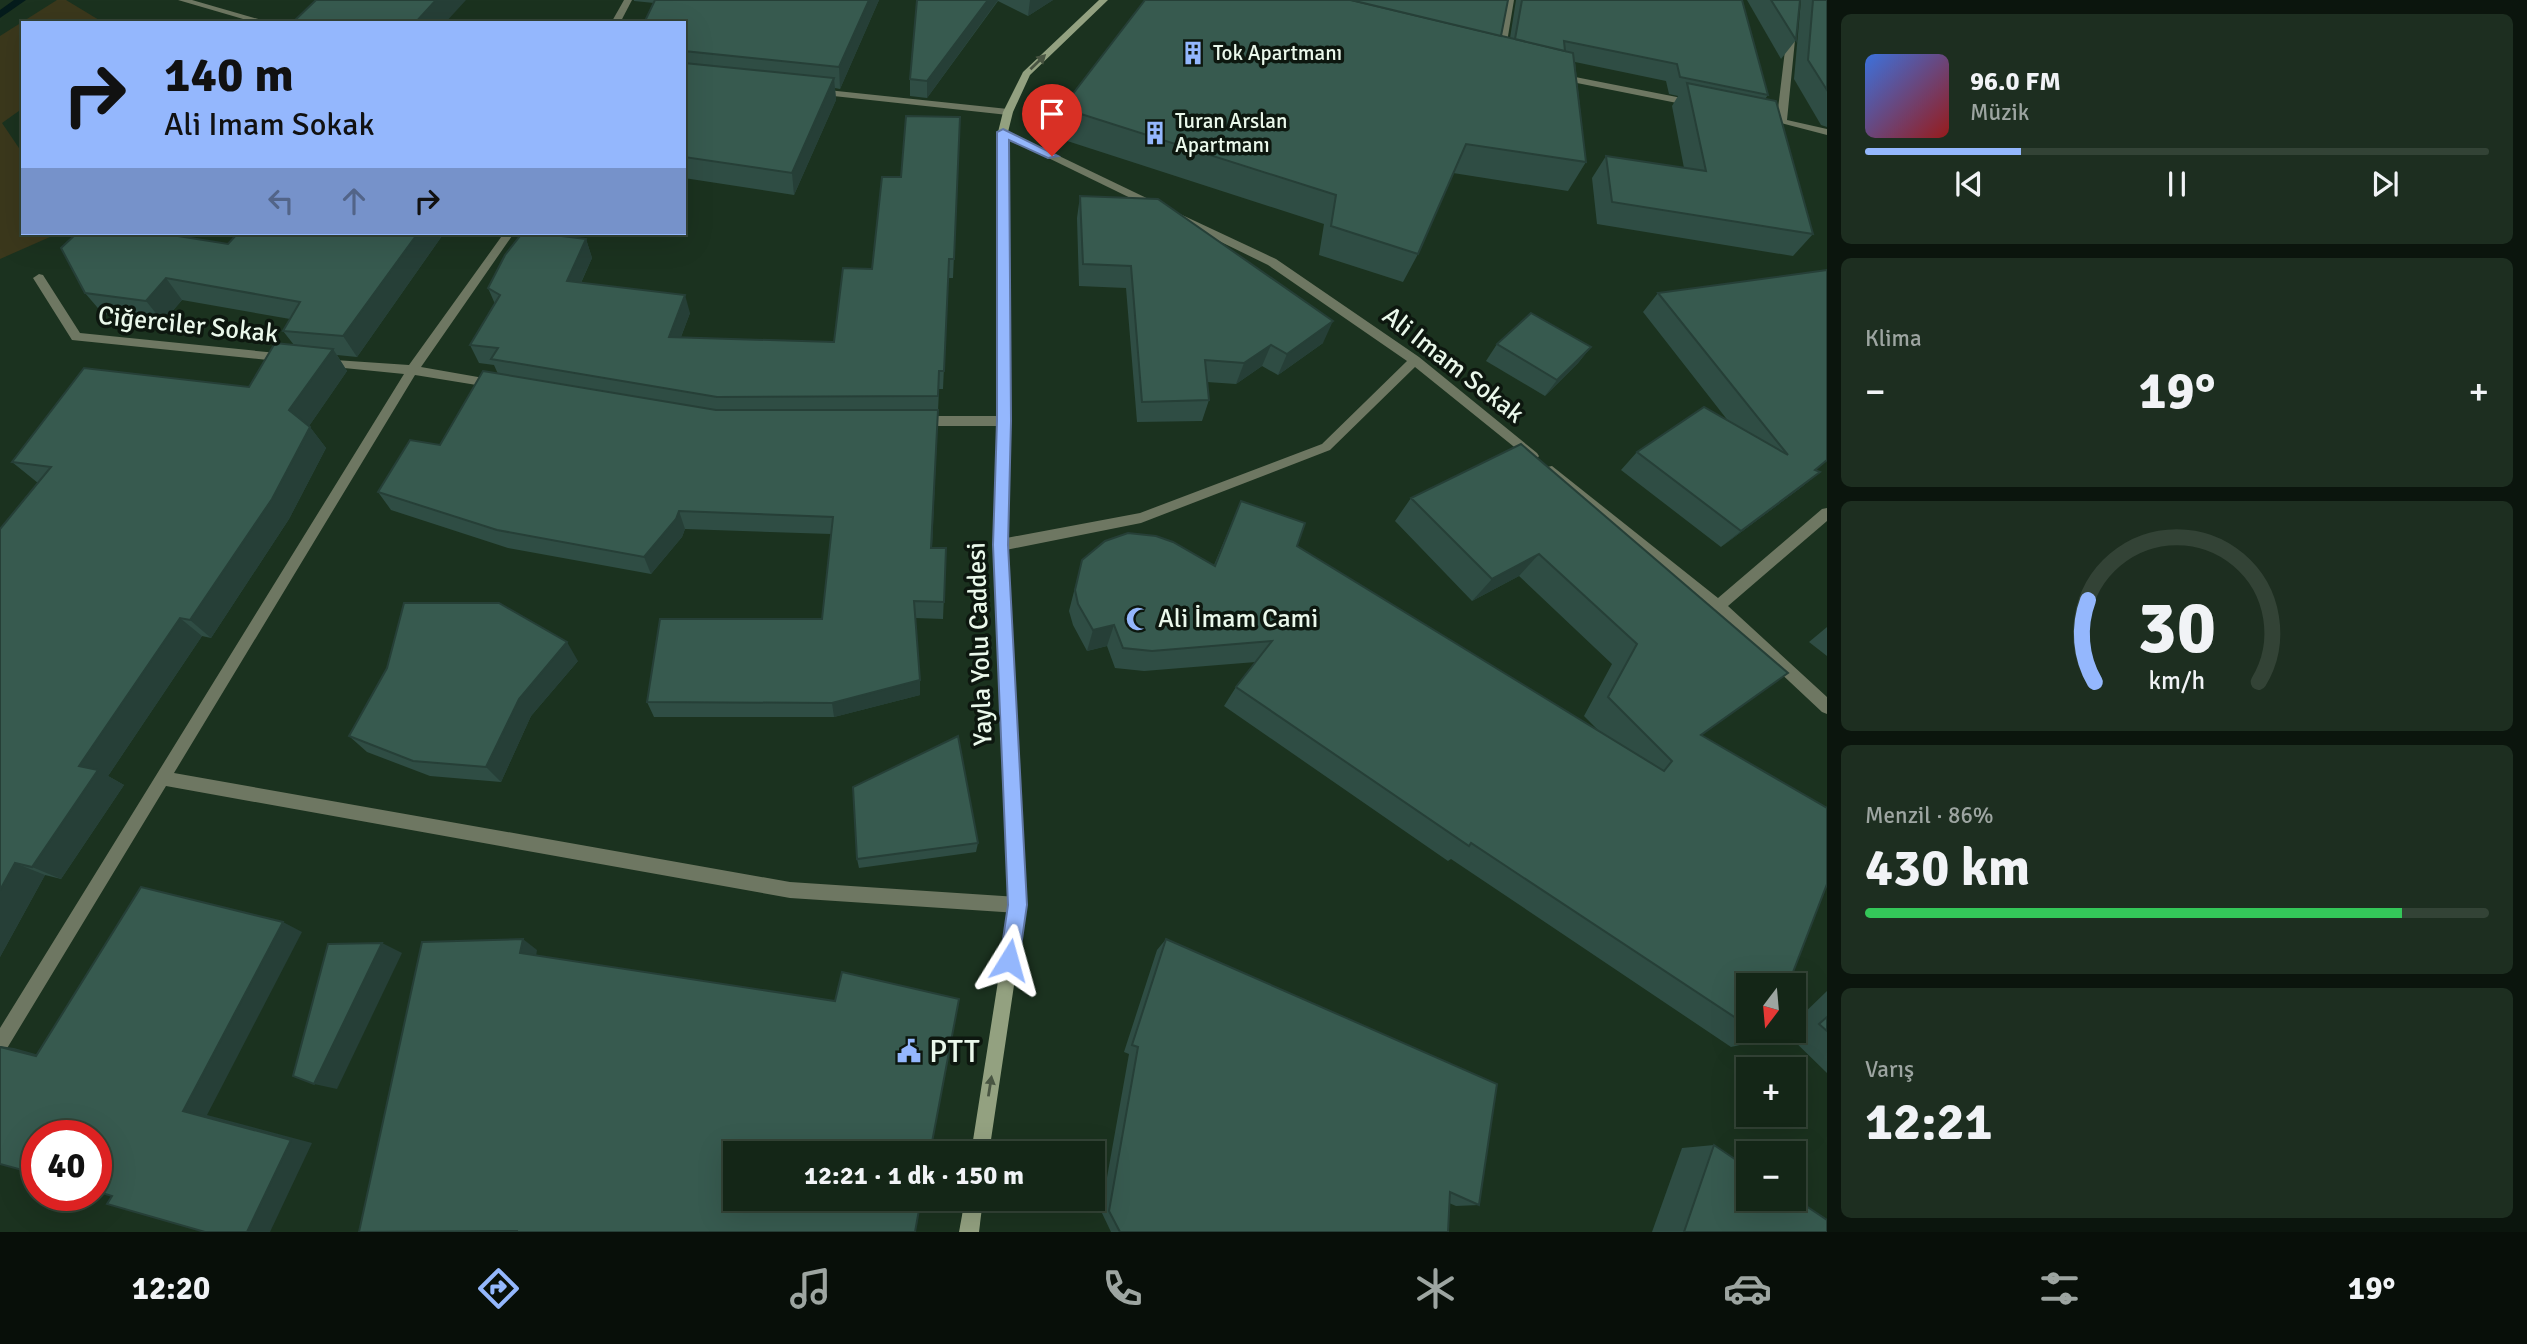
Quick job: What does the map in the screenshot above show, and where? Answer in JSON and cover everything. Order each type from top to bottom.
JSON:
[{"type":"street","points":[[182,0],[261,21]]},
{"type":"street","points":[[616,21],[628,0]]},
{"type":"street","name":"Yayla Yolu Caddesi","points":[[982,1141],[1018,905],[1001,545],[1004,421],[1003,132],[1008,112],[1026,74],[1104,0]]},
{"type":"street","points":[[1498,65],[1510,0]]},
{"type":"street","points":[[1782,121],[1795,0]]},
{"type":"street","points":[[1552,76],[1701,105]]},
{"type":"street","points":[[806,91],[1008,112]]},
{"type":"street","points":[[1755,116],[1827,132]]},
{"type":"street","name":"Ali Imam Sokak","points":[[1003,132],[1272,262],[1415,360],[1718,606],[1827,707]]},
{"type":"street","points":[[0,1044],[412,370],[508,235]]},
{"type":"street","name":"Ciğerciler Sokak","points":[[39,278],[76,337],[412,370],[506,386]]},
{"type":"street","points":[[1001,545],[1141,518],[1326,447],[1415,360]]},
{"type":"street","points":[[910,421],[1004,421]]},
{"type":"street","points":[[1718,606],[1827,513]]},
{"type":"street","points":[[163,778],[790,890],[1018,905]]},
{"type":"street","points":[[968,1232],[972,1211]]},
{"type":"shaded area","points":[[57,0],[66,0],[101,21],[24,21]]},
{"type":"shaded area","points":[[21,23],[21,109],[2,123],[21,151],[21,235],[54,235],[0,259],[0,36]]},
{"type":"building","points":[[316,0],[436,0],[417,21],[294,21]]},
{"type":"building","points":[[655,0],[869,0],[839,67],[686,51],[686,21],[645,21]]},
{"type":"building","points":[[917,0],[988,0],[927,81],[910,79]]},
{"type":"building","points":[[1145,0],[1351,0],[1573,53],[1586,162],[1466,144],[1418,254],[1331,226],[1336,195],[1062,108]]},
{"type":"building","points":[[1351,0],[1508,0],[1501,36]]},
{"type":"building","points":[[1522,0],[1742,0],[1768,95],[1680,77],[1677,64],[1564,41],[1565,51],[1515,39]]},
{"type":"building","points":[[1771,0],[1800,0],[1796,40]]},
{"type":"building","points":[[1813,0],[1827,0],[1827,90],[1808,60]]},
{"type":"building","points":[[686,63],[834,78],[792,173],[686,157]]},
{"type":"building","points":[[1687,83],[1776,101],[1813,234],[1612,202],[1606,156],[1706,171]]},
{"type":"building","points":[[906,116],[960,117],[954,259],[949,259],[944,371],[939,371],[938,396],[717,397],[491,359],[498,348],[470,345],[500,295],[488,288],[505,255],[520,236],[526,235],[586,239],[567,281],[685,295],[669,337],[834,342],[843,268],[872,269],[882,177],[901,177]]},
{"type":"building","points":[[1080,196],[1158,199],[1333,321],[1287,354],[1271,345],[1244,363],[1205,360],[1209,400],[1142,402],[1131,266],[1083,264]]},
{"type":"building","points":[[75,235],[172,235],[228,244],[236,235],[417,235],[343,336],[283,331],[300,302],[166,278],[146,301],[85,293],[61,248]]},
{"type":"building","points":[[1827,270],[1827,460],[1815,470],[1820,472],[1741,531],[1637,452],[1704,407],[1788,455],[1658,293]]},
{"type":"building","points":[[1531,313],[1591,347],[1557,380],[1497,344]]},
{"type":"building","points":[[275,343],[333,349],[289,410],[310,427],[272,499],[190,620],[180,618],[79,766],[98,770],[32,867],[15,863],[0,890],[0,529],[51,467],[12,462],[84,368],[249,387]]},
{"type":"building","points":[[483,371],[716,410],[938,410],[931,548],[946,548],[944,602],[914,601],[920,680],[832,703],[647,702],[660,619],[822,619],[833,517],[679,511],[676,519],[644,557],[497,530],[378,492],[410,440],[440,445]]},
{"type":"building","points":[[1521,444],[1788,673],[1701,735],[1827,808],[1827,884],[1793,973],[1736,973],[1736,1018],[1471,843],[1469,846],[1236,687],[1272,641],[1152,651],[1123,648],[1114,625],[1093,630],[1078,604],[1075,590],[1082,560],[1105,541],[1128,533],[1156,536],[1173,542],[1215,566],[1241,501],[1305,523],[1297,546],[1664,771],[1672,761],[1608,697],[1637,644],[1539,554],[1492,579],[1411,498]]},
{"type":"building","points":[[404,603],[499,603],[567,642],[519,699],[486,767],[413,761],[349,736],[387,668]]},
{"type":"building","points":[[958,736],[978,843],[857,859],[853,787]]},
{"type":"building","points":[[141,887],[283,922],[183,1111],[291,1140],[247,1232],[205,1232],[112,1205],[112,1120],[21,1120],[21,1170],[0,1164],[0,1047],[36,1056]]},
{"type":"building","points":[[523,939],[520,953],[835,1001],[842,972],[959,999],[932,1141],[723,1141],[723,1211],[919,1211],[915,1232],[359,1232],[422,942]]},
{"type":"building","points":[[1166,939],[1497,1084],[1479,1205],[1450,1192],[1448,1232],[1120,1232],[1109,1211],[1138,1047],[1132,1045]]},
{"type":"building","points":[[382,943],[314,1084],[293,1076],[328,944]]},
{"type":"building","points":[[1827,1017],[1827,1031],[1819,1024]]},
{"type":"building","points":[[1714,1145],[1736,1160],[1736,1211],[1806,1211],[1806,1206],[1827,1220],[1827,1232],[1684,1232]]},
{"type":"waterway","points":[[0,15],[21,0]]},
{"type":"place","name":"Tok Apartmanı","points":[[1193,53]]},
{"type":"place","name":"Turan Arslan Apartmanı","points":[[1155,133]]},
{"type":"place","name":"Ali İmam Cami","points":[[1138,619]]},
{"type":"place","name":"PTT","points":[[909,1051]]},
{"type":"route","points":[[1009,960],[1018,905],[1001,545],[1004,421],[1003,132],[1052,156]]}]
